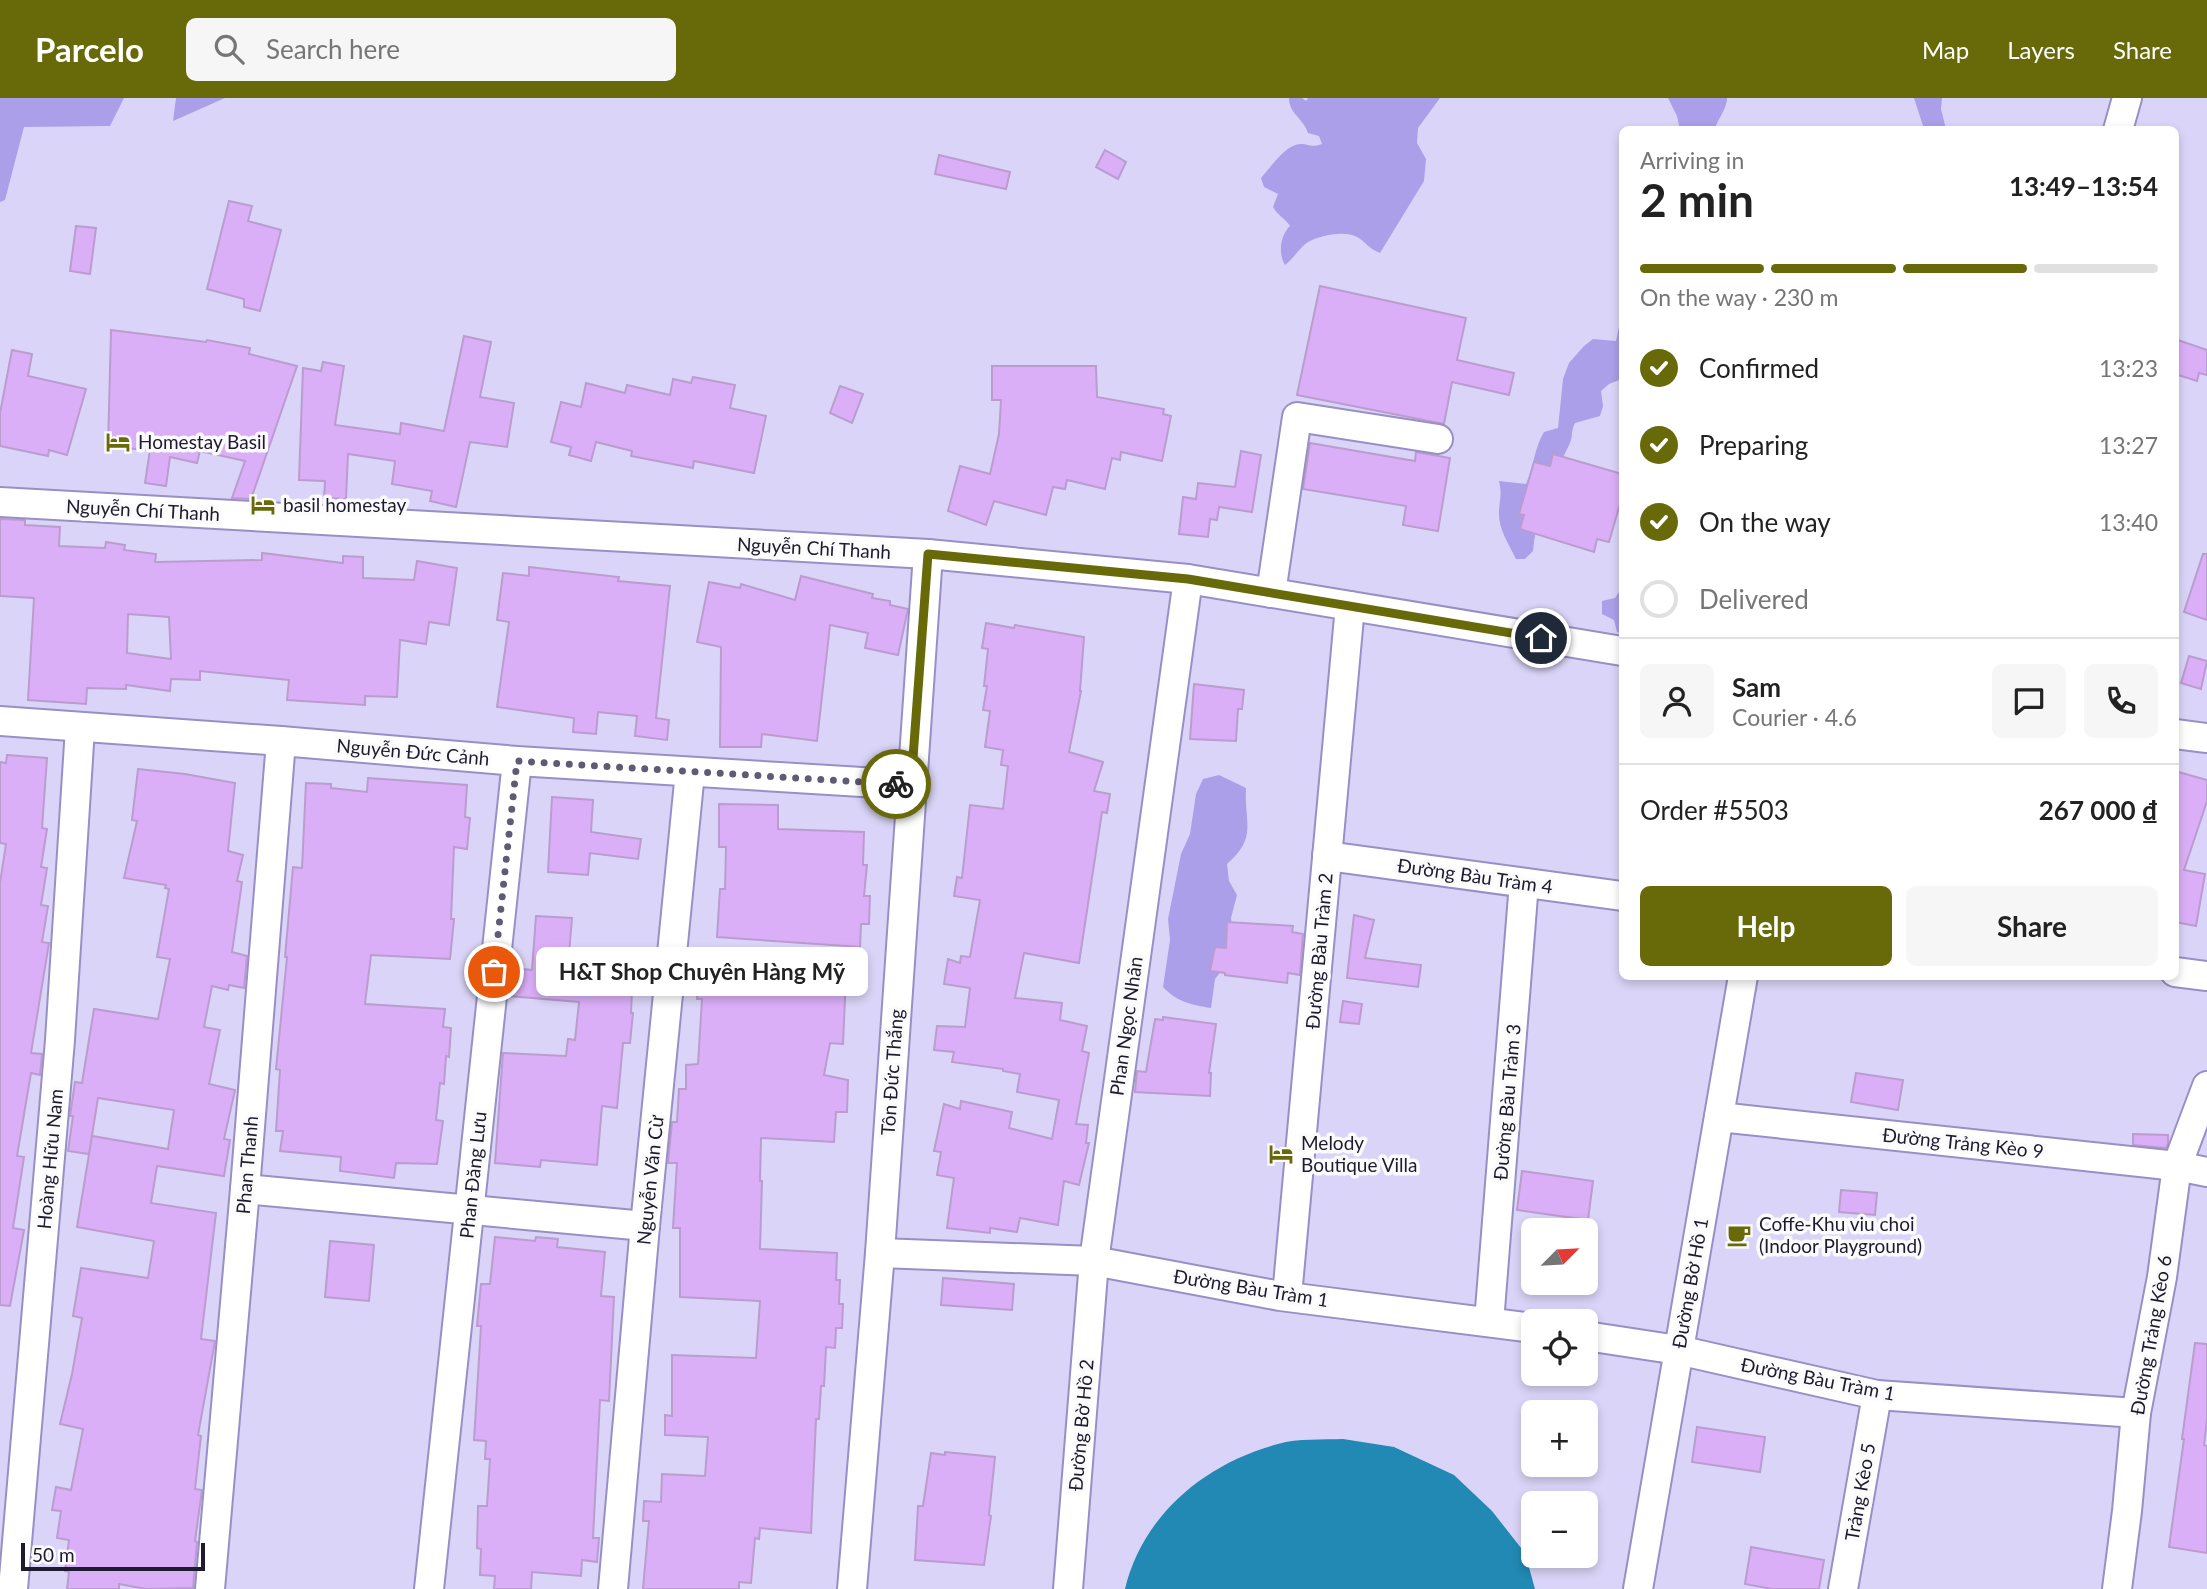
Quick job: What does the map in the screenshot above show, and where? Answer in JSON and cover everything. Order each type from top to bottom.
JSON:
[{"type":"street","points":[[2119,126],[2127,98]]},
{"type":"street","points":[[1271,593],[1297,417],[1438,439]]},
{"type":"street","name":"Nguyễn Chí Thanh","points":[[0,502],[928,554],[1188,579],[1619,651]]},
{"type":"street","name":"Tôn Đức Thắng","points":[[852,1589],[880,1253],[928,554]]},
{"type":"street","name":"Phan Ngọc Nhân","points":[[1094,1261],[1188,579]]},
{"type":"street","name":"Đường Bàu Tràm 2","points":[[1287,1296],[1350,606]]},
{"type":"street","name":"Nguyễn Đức Cảnh","points":[[0,721],[517,761],[911,785]]},
{"type":"street","name":"Hoàng Hữu Nam","points":[[13,1589],[60,1040],[80,728]]},
{"type":"street","points":[[2179,734],[2207,738]]},
{"type":"street","name":"Phan Thanh","points":[[210,1589],[281,741]]},
{"type":"street","name":"Phan Đăng Lưu","points":[[429,1589],[517,761]]},
{"type":"street","name":"Nguyễn Văn Cừ","points":[[613,1589],[645,1226],[691,772]]},
{"type":"street","name":"Đường Bàu Tràm 4","points":[[1327,856],[1619,896]]},
{"type":"street","name":"Đường Bàu Tràm 3","points":[[1489,1322],[1524,883]]},
{"type":"street","points":[[2179,972],[2207,976]]},
{"type":"street","name":"Đường Bờ Hồ 1","points":[[1638,1589],[1742,980]]},
{"type":"street","name":"Đường Trảng Kèo 6","points":[[2117,1589],[2136,1413],[2162,1277],[2177,1166],[2207,1086]]},
{"type":"street","name":"Đường Trảng Kèo 9","points":[[1719,1117],[2177,1166],[2207,1172]]},
{"type":"street","points":[[245,1189],[645,1226]]},
{"type":"street","points":[[880,1253],[1094,1261]]},
{"type":"street","name":"Đường Bàu Tràm 1","points":[[1094,1261],[1287,1296],[1521,1326]]},
{"type":"street","name":"Đường Bờ Hồ 2","points":[[1068,1589],[1094,1261]]},
{"type":"street","name":"Đường Bàu Tràm 1","points":[[1598,1338],[1678,1350],[1877,1395],[2136,1413]]},
{"type":"street","name":"Trảng Kèo 5","points":[[1843,1589],[1877,1395]]},
{"type":"shaded area","points":[[0,98],[124,98],[110,126],[24,127],[5,200],[0,202]]},
{"type":"shaded area","points":[[176,98],[225,98],[173,121]]},
{"type":"shaded area","points":[[1289,98],[1302,98],[1306,101],[1308,98],[1440,98],[1418,128],[1417,143],[1426,159],[1424,181],[1380,253],[1352,235],[1332,234],[1308,242],[1285,265],[1281,245],[1290,226],[1273,207],[1278,194],[1264,187],[1261,178],[1279,157],[1294,145],[1322,144],[1319,136],[1308,133],[1291,108]]},
{"type":"shaded area","points":[[1668,98],[1727,98],[1716,126],[1679,126]]},
{"type":"shaded area","points":[[1914,98],[1942,98],[1941,109],[1945,126],[1923,126]]},
{"type":"shaded area","points":[[1619,327],[1619,380],[1601,391],[1603,406],[1600,416],[1575,423],[1570,443],[1542,509],[1533,551],[1525,559],[1516,559],[1500,523],[1499,481],[1526,484],[1544,432],[1558,428],[1563,379],[1569,363],[1593,339],[1616,341]]},
{"type":"shaded area","points":[[1619,592],[1619,633],[1614,620],[1602,614],[1602,601],[1615,598]]},
{"type":"shaded area","points":[[1219,775],[1246,788],[1247,829],[1243,846],[1227,864],[1229,881],[1237,895],[1231,918],[1234,939],[1229,961],[1215,979],[1211,1008],[1185,1002],[1163,987],[1170,940],[1168,919],[1181,854],[1190,834],[1196,794],[1203,779]]},
{"type":"water","points":[[1343,1439],[1394,1447],[1454,1475],[1492,1511],[1521,1548],[1521,1568],[1529,1568],[1535,1589],[1125,1589],[1146,1537],[1162,1515],[1181,1496],[1226,1464],[1278,1444],[1302,1440]]},
{"type":"building","points":[[1105,150],[1126,162],[1118,179],[1096,167]]},
{"type":"building","points":[[939,155],[1010,172],[1006,189],[935,174]]},
{"type":"building","points":[[229,201],[252,206],[248,221],[281,230],[260,311],[244,307],[244,299],[207,289]]},
{"type":"building","points":[[76,226],[96,228],[90,274],[70,271]]},
{"type":"building","points":[[1320,286],[1466,318],[1457,360],[1514,373],[1509,395],[1452,382],[1444,424],[1297,395]]},
{"type":"building","points":[[111,330],[207,340],[250,348],[249,354],[297,366],[251,499],[232,498],[245,461],[200,451],[197,463],[170,457],[166,486],[145,483],[150,450],[108,447]]},
{"type":"building","points":[[464,336],[491,342],[480,397],[514,403],[507,447],[470,442],[456,507],[430,501],[432,491],[392,484],[395,461],[348,454],[346,499],[324,498],[325,481],[299,480],[303,368],[321,371],[323,362],[344,366],[335,425],[400,434],[401,423],[444,431]]},
{"type":"building","points":[[2179,340],[2207,350],[2207,375],[2199,373],[2197,381],[2179,375]]},
{"type":"building","points":[[12,350],[32,354],[28,376],[86,389],[67,455],[49,450],[48,456],[0,446],[0,413]]},
{"type":"building","points":[[992,366],[1096,366],[1097,397],[1164,409],[1163,414],[1171,416],[1162,461],[1121,452],[1120,460],[1112,458],[1105,489],[1067,480],[1065,489],[1053,487],[1046,515],[994,501],[986,525],[948,511],[960,466],[990,474],[999,434],[1001,400],[992,400]]},
{"type":"building","points":[[693,377],[735,385],[730,408],[766,416],[754,473],[694,461],[693,468],[631,456],[632,451],[596,442],[591,461],[569,455],[571,447],[551,442],[561,402],[581,407],[586,383],[625,393],[627,385],[670,395],[673,379],[691,383]]},
{"type":"building","points":[[840,386],[863,394],[852,423],[830,413]]},
{"type":"building","points":[[1310,443],[1415,461],[1416,452],[1450,458],[1438,531],[1403,525],[1406,506],[1303,489]]},
{"type":"building","points":[[1241,451],[1261,455],[1252,512],[1219,507],[1217,520],[1210,519],[1208,537],[1179,534],[1183,497],[1196,499],[1198,483],[1235,487]]},
{"type":"building","points":[[1553,454],[1619,473],[1619,507],[1609,542],[1597,539],[1594,552],[1520,529],[1524,515],[1519,514],[1534,462],[1550,466]]},
{"type":"building","points":[[0,519],[25,520],[25,525],[60,527],[59,546],[105,548],[106,542],[125,545],[124,550],[156,554],[155,562],[262,560],[262,553],[343,563],[343,556],[363,557],[363,578],[414,580],[417,561],[457,568],[449,625],[429,622],[426,644],[400,640],[397,697],[365,696],[365,705],[287,700],[289,680],[200,671],[200,680],[171,679],[170,691],[126,685],[126,689],[87,688],[86,704],[28,700],[34,598],[0,596]],"holes":[[[128,614],[169,617],[171,659],[127,653]]]},
{"type":"building","points":[[2203,554],[2207,554],[2207,620],[2184,612]]},
{"type":"building","points":[[529,567],[619,577],[618,581],[670,586],[656,718],[669,720],[667,740],[635,736],[637,716],[598,712],[596,734],[573,732],[574,718],[497,707],[509,622],[497,620],[503,573],[529,576]]},
{"type":"building","points":[[801,576],[873,594],[872,598],[890,601],[890,605],[908,609],[898,655],[865,648],[868,633],[830,625],[817,741],[762,734],[761,747],[720,747],[721,647],[697,642],[709,582],[740,588],[741,584],[795,600]]},
{"type":"building","points":[[986,623],[1014,628],[1015,625],[1084,637],[1081,691],[1069,752],[1103,762],[1094,791],[1110,794],[1107,813],[1102,812],[1079,963],[1024,953],[1015,998],[1062,1003],[1060,1020],[1087,1026],[1082,1051],[1089,1053],[1076,1124],[1088,1125],[1086,1143],[1089,1143],[1079,1185],[1064,1181],[1058,1225],[1020,1218],[1017,1232],[990,1228],[990,1233],[947,1228],[954,1178],[937,1175],[941,1152],[934,1151],[944,1104],[960,1109],[961,1101],[1012,1112],[1009,1128],[1052,1139],[1059,1100],[1017,1092],[1020,1074],[952,1062],[954,1052],[934,1050],[937,1026],[965,1027],[970,988],[944,984],[948,959],[960,963],[961,956],[970,957],[980,900],[954,896],[957,877],[962,878],[970,805],[1003,809],[1008,766],[1001,765],[1003,750],[985,747],[990,711],[983,710],[987,686],[984,686],[988,649],[982,648]]},
{"type":"building","points":[[2189,656],[2207,661],[2201,689],[2181,683]]},
{"type":"building","points":[[1194,684],[1244,690],[1242,709],[1238,709],[1236,741],[1190,739]]},
{"type":"building","points":[[7,755],[47,758],[42,828],[47,829],[41,867],[47,868],[41,905],[48,906],[42,942],[49,943],[31,1053],[42,1054],[40,1075],[31,1073],[17,1156],[24,1157],[13,1228],[24,1230],[10,1306],[0,1305],[0,883],[6,844],[0,843],[0,762],[6,763]]},
{"type":"building","points":[[138,769],[235,783],[228,851],[243,855],[237,881],[242,882],[232,952],[247,956],[244,988],[229,985],[228,990],[212,986],[204,1027],[220,1030],[209,1084],[235,1090],[224,1139],[230,1140],[224,1176],[157,1166],[151,1203],[216,1213],[201,1339],[215,1341],[198,1435],[201,1436],[195,1489],[202,1490],[195,1541],[193,1588],[146,1589],[119,1584],[119,1589],[67,1589],[69,1572],[65,1571],[69,1540],[57,1538],[61,1511],[52,1510],[56,1487],[71,1490],[83,1429],[60,1424],[82,1318],[73,1316],[81,1268],[148,1278],[154,1241],[77,1227],[92,1136],[168,1149],[174,1110],[98,1098],[89,1154],[68,1151],[75,1082],[82,1083],[94,1009],[158,1019],[170,959],[157,957],[169,889],[165,888],[166,885],[124,878],[137,821],[132,820]]},
{"type":"building","points":[[2179,772],[2207,780],[2207,801],[2184,870],[2205,874],[2196,926],[2179,923]]},
{"type":"building","points":[[368,778],[467,785],[465,817],[470,818],[467,849],[454,847],[451,919],[454,919],[450,959],[371,955],[365,1004],[445,1009],[443,1027],[451,1028],[449,1057],[446,1056],[444,1084],[440,1083],[436,1120],[443,1121],[437,1164],[396,1163],[394,1178],[340,1171],[341,1157],[280,1151],[283,1131],[276,1131],[280,1070],[276,1069],[285,957],[293,867],[302,868],[306,783],[331,784],[331,788],[367,792]]},
{"type":"building","points":[[552,797],[593,800],[591,832],[641,839],[638,859],[590,853],[588,875],[548,872]]},
{"type":"building","points":[[719,804],[778,805],[778,829],[864,832],[863,865],[867,865],[864,896],[870,896],[869,924],[861,924],[860,947],[717,937],[720,889],[725,889],[726,847],[719,847]]},
{"type":"building","points":[[1354,915],[1374,920],[1365,958],[1421,965],[1418,987],[1347,978]]},
{"type":"building","points":[[536,916],[572,918],[568,966],[633,969],[630,1043],[623,1043],[617,1108],[602,1106],[597,1165],[541,1160],[540,1167],[495,1163],[503,1053],[566,1056],[568,1039],[575,1040],[579,1002],[509,996],[512,968],[532,970]]},
{"type":"building","points":[[1227,922],[1293,926],[1292,932],[1303,934],[1300,975],[1288,973],[1287,983],[1210,971],[1215,947],[1226,948]]},
{"type":"building","points":[[697,974],[846,976],[843,1044],[830,1043],[824,1075],[848,1080],[847,1112],[836,1112],[834,1142],[761,1138],[760,1181],[760,1249],[837,1253],[836,1280],[840,1280],[839,1304],[843,1304],[842,1328],[836,1328],[835,1348],[826,1347],[824,1386],[821,1386],[819,1419],[816,1419],[811,1533],[760,1528],[759,1539],[755,1538],[751,1583],[739,1582],[739,1589],[643,1589],[649,1521],[643,1521],[644,1501],[661,1502],[662,1474],[705,1476],[708,1437],[665,1435],[665,1415],[672,1416],[672,1355],[756,1358],[760,1301],[680,1297],[680,1228],[673,1228],[677,1163],[668,1163],[672,1122],[677,1122],[679,1089],[686,1089],[686,1065],[698,1064],[702,999],[697,999]]},
{"type":"building","points":[[1343,1001],[1362,1004],[1359,1024],[1340,1022]]},
{"type":"building","points":[[1163,1017],[1216,1024],[1209,1073],[1210,1096],[1135,1092],[1137,1071],[1146,1072],[1155,1019],[1163,1020]]},
{"type":"building","points":[[1856,1073],[1903,1080],[1898,1110],[1851,1102]]},
{"type":"building","points":[[2133,1134],[2168,1135],[2168,1143],[2166,1148],[2133,1145]]},
{"type":"building","points":[[1522,1171],[1593,1181],[1588,1218],[1517,1210]]},
{"type":"building","points":[[1841,1190],[1877,1193],[1875,1215],[1839,1212]]},
{"type":"building","points":[[495,1237],[535,1241],[536,1237],[558,1239],[557,1247],[605,1252],[601,1296],[614,1297],[609,1401],[600,1400],[593,1538],[599,1538],[597,1562],[582,1560],[581,1576],[532,1572],[531,1589],[494,1589],[495,1576],[480,1575],[481,1549],[477,1548],[478,1506],[487,1506],[490,1459],[485,1459],[486,1441],[474,1440],[481,1326],[477,1326],[481,1284],[490,1284]]},
{"type":"building","points":[[330,1241],[374,1245],[369,1301],[325,1297]]},
{"type":"building","points":[[943,1278],[1014,1284],[1012,1310],[941,1305]]},
{"type":"building","points":[[2195,1343],[2207,1344],[2207,1420],[2204,1445],[2207,1446],[2207,1553],[2169,1547]]},
{"type":"building","points":[[1697,1427],[1765,1437],[1760,1472],[1692,1462]]},
{"type":"building","points":[[945,1452],[995,1457],[984,1565],[915,1560],[918,1506],[923,1506],[931,1453],[945,1455]]},
{"type":"building","points":[[1751,1547],[1824,1560],[1819,1589],[1772,1589],[1745,1584]]},
{"type":"way so far","points":[[494,972],[517,761],[896,784]]},
{"type":"place","name":"Homestay Basil","points":[[118,442]]},
{"type":"place","name":"basil homestay","points":[[263,505]]},
{"type":"place","name":"H&T Shop Chuyên Hàng Mỹ","points":[[494,972]]},
{"type":"place","name":"Melody Boutique Villa","points":[[1281,1154]]},
{"type":"place","name":"Coffe-Khu viu choi (Indoor Playground)","points":[[1739,1235]]},
{"type":"route","points":[[896,784],[911,785],[928,554],[1188,579],[1541,638]]}]
